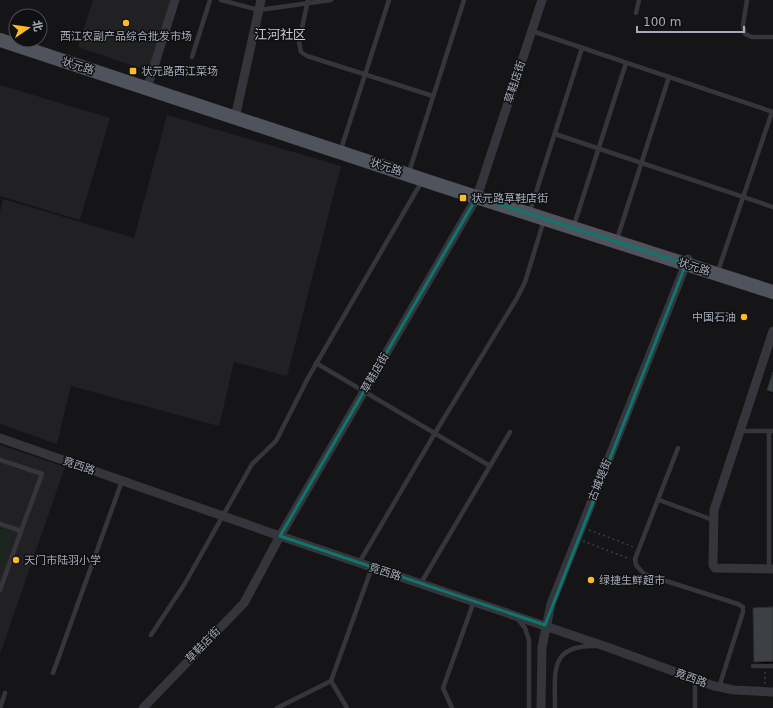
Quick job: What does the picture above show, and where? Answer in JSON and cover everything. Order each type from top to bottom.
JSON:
[{"type":"main road","name":"状元路","points":[[0,40],[236,115],[342,146],[410,169],[545,219],[687,261],[719,268],[773,285]]},
{"type":"main road","name":"状元路","points":[[45,48],[149,82],[236,115],[423,180],[531,208],[575,222],[773,292]]},
{"type":"street","points":[[149,82],[175,0]]},
{"type":"street","points":[[236,115],[261,0]]},
{"type":"street","name":"草鞋店街","points":[[143,708],[244,602],[280,536],[479,194],[542,0]]},
{"type":"street","name":"古城堤街","points":[[541,708],[541,662],[545,625],[551,604],[687,261]]},
{"type":"street","points":[[771,569],[715,568],[713,565],[713,520],[714,510],[773,331]]},
{"type":"street","name":"竟西路","points":[[0,438],[280,536],[545,625],[719,687],[769,692]]},
{"type":"lane","points":[[192,58],[210,0]]},
{"type":"lane","points":[[221,0],[259,10],[307,2],[331,0]]},
{"type":"lane","points":[[342,146],[389,0]]},
{"type":"lane","points":[[410,169],[464,0]]},
{"type":"lane","points":[[636,12],[639,0]]},
{"type":"lane","points":[[747,0],[742,25],[745,34],[752,37],[773,37]]},
{"type":"lane","points":[[307,2],[299,42],[301,52],[307,56],[433,96]]},
{"type":"lane","points":[[532,31],[773,112],[719,268]]},
{"type":"lane","points":[[531,208],[582,48]]},
{"type":"lane","points":[[575,222],[626,63]]},
{"type":"lane","points":[[618,236],[669,78]]},
{"type":"lane","points":[[555,134],[773,207]]},
{"type":"lane","points":[[151,635],[184,586],[252,464],[276,441],[316,363],[423,180]]},
{"type":"lane","points":[[359,563],[435,433],[517,298],[525,282],[545,219]]},
{"type":"lane","points":[[316,363],[490,466]]},
{"type":"lane","points":[[740,431],[771,431],[771,569]]},
{"type":"lane","points":[[421,583],[510,432]]},
{"type":"lane","points":[[678,448],[639,549],[636,561],[640,571],[644,574],[738,604],[743,607],[743,612],[719,687]]},
{"type":"lane","points":[[0,460],[42,474],[0,590]]},
{"type":"lane","points":[[53,673],[122,481]]},
{"type":"lane","points":[[659,500],[713,520]]},
{"type":"lane","points":[[0,524],[21,531]]},
{"type":"lane","points":[[277,708],[331,681],[372,567]]},
{"type":"lane","points":[[452,708],[443,688],[474,601]]},
{"type":"lane","points":[[515,615],[524,628],[529,640],[529,708]]},
{"type":"lane","points":[[555,708],[555,674],[562,656],[570,649],[579,646],[607,647]]},
{"type":"lane","points":[[753,666],[773,666]]},
{"type":"lane","points":[[695,679],[695,708]]},
{"type":"lane","points":[[331,681],[347,708]]},
{"type":"lane","points":[[0,708],[5,693]]},
{"type":"path","points":[[581,527],[639,549]]},
{"type":"path","points":[[577,539],[636,561]]},
{"type":"path","points":[[765,666],[769,692]]},
{"type":"highlighted area","points":[[477,197],[686,264],[545,625],[280,536]]},
{"type":"shaded area","name":"西江农副产品综合批发市场","points":[[93,0],[174,0],[151,72],[78,47]]},
{"type":"shaded area","points":[[0,85],[110,118],[80,220],[0,196]]},
{"type":"shaded area","points":[[167,115],[341,166],[287,376],[234,362],[219,426],[71,386],[57,444],[0,424],[0,212],[3,199],[134,238]]},
{"type":"shaded area","name":"天门市陆羽小学","points":[[0,445],[65,467],[0,654]]},
{"type":"shaded area","points":[[0,528],[14,532],[0,570]]},
{"type":"building","points":[[773,372],[773,392],[767,390]]},
{"type":"building","points":[[773,607],[773,661],[754,662],[753,608]]},
{"type":"place","name":"西江农副产品综合批发市场","points":[[126,23]]},
{"type":"place","name":"状元路西江菜场","points":[[133,71]]},
{"type":"place","name":"状元路草鞋店街","points":[[463,198]]},
{"type":"place","name":"中国石油","points":[[744,317]]},
{"type":"place","name":"天门市陆羽小学","points":[[16,560]]},
{"type":"place","name":"绿捷生鲜超市","points":[[591,580]]},
{"type":"district","name":"江河社区","points":[[280,34]]}]
